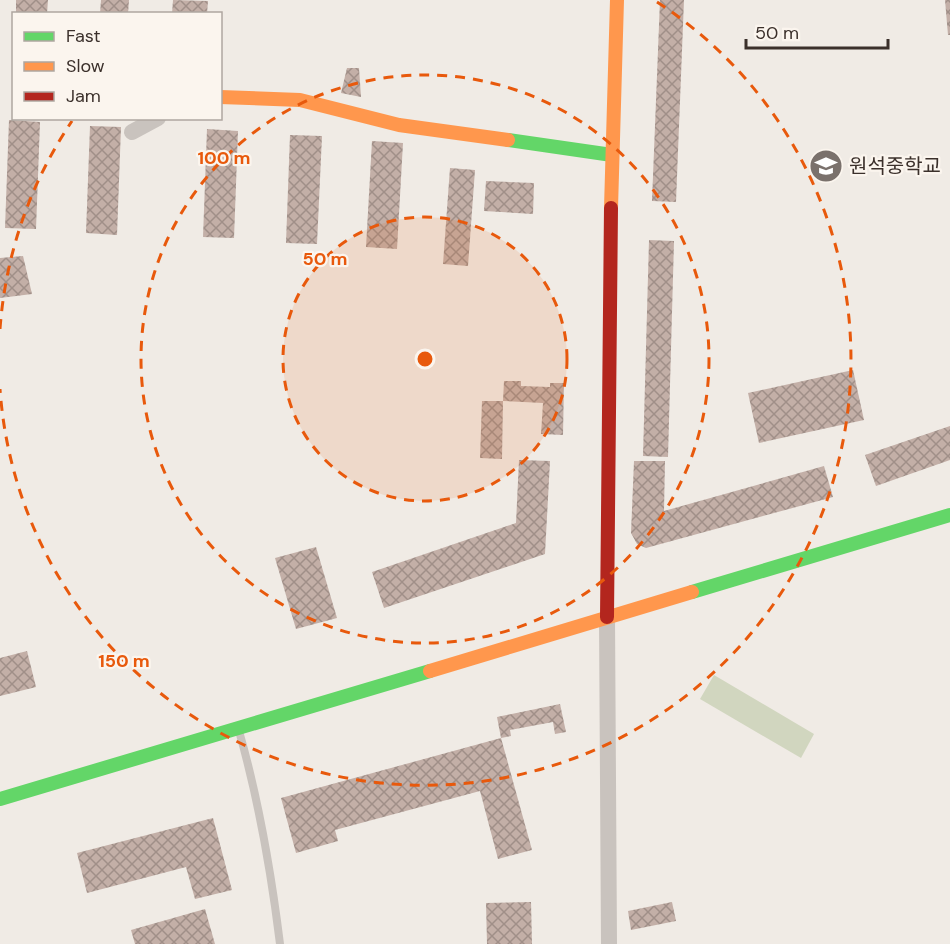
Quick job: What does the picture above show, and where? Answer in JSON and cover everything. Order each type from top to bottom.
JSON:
[{"type":"street","points":[[609,944],[607,617],[612,155],[617,0]]},
{"type":"street","points":[[222,97],[300,100],[399,125],[612,155]]},
{"type":"street","points":[[132,132],[154,120]]},
{"type":"street","points":[[0,799],[950,515]]},
{"type":"lane","points":[[238,727],[253,782],[271,872],[280,944]]},
{"type":"green space","points":[[714,675],[814,734],[801,758],[700,699]]},
{"type":"building","points":[[16,0],[48,0],[47,12],[16,12]]},
{"type":"building","points":[[101,0],[129,0],[128,12],[100,12]]},
{"type":"building","points":[[173,0],[208,1],[207,12],[172,12]]},
{"type":"building","points":[[660,0],[684,0],[676,202],[652,201]]},
{"type":"building","points":[[945,0],[950,0],[950,35],[948,35]]},
{"type":"building","points":[[347,68],[359,68],[361,97],[341,93]]},
{"type":"building","points":[[9,120],[40,122],[36,229],[5,228]]},
{"type":"building","points":[[90,126],[121,127],[117,235],[86,233]]},
{"type":"building","points":[[207,129],[238,131],[234,238],[203,237]]},
{"type":"building","points":[[290,135],[322,136],[317,244],[286,243]]},
{"type":"building","points":[[372,141],[403,143],[397,249],[366,247]]},
{"type":"building","points":[[450,168],[475,170],[468,266],[443,264]]},
{"type":"building","points":[[486,181],[534,183],[533,214],[484,211]]},
{"type":"building","points":[[649,240],[674,241],[668,457],[643,456]]},
{"type":"building","points":[[23,256],[32,294],[0,298],[0,258]]},
{"type":"building","points":[[853,370],[864,420],[759,443],[748,393]]},
{"type":"building","points":[[504,381],[521,381],[521,386],[550,387],[550,383],[564,383],[563,435],[541,434],[543,403],[503,401]]},
{"type":"building","points":[[482,401],[503,401],[502,459],[480,458]]},
{"type":"building","points":[[950,426],[950,460],[876,486],[865,455]]},
{"type":"building","points":[[519,460],[550,461],[545,554],[384,608],[372,572],[516,523]]},
{"type":"building","points":[[634,461],[665,461],[664,511],[824,466],[833,497],[646,548],[637,544],[631,533]]},
{"type":"building","points":[[316,547],[337,618],[296,629],[275,558]]},
{"type":"building","points":[[27,651],[36,687],[0,696],[0,658]]},
{"type":"building","points":[[560,704],[566,732],[555,734],[553,722],[510,730],[511,736],[501,738],[497,717]]},
{"type":"building","points":[[501,738],[532,850],[498,859],[480,791],[335,830],[338,841],[296,853],[281,798]]},
{"type":"building","points":[[213,818],[232,890],[195,899],[186,867],[87,893],[77,853]]},
{"type":"building","points":[[531,902],[532,944],[487,944],[486,903]]},
{"type":"building","points":[[672,902],[676,921],[631,930],[628,911]]},
{"type":"building","points":[[205,909],[215,944],[135,944],[131,930]]},
{"type":"traffic: fast","points":[[508,140],[612,155]]},
{"type":"traffic: fast","points":[[692,592],[950,515]]},
{"type":"traffic: fast","points":[[0,799],[430,671]]},
{"type":"traffic: slow","points":[[611,208],[617,0]]},
{"type":"traffic: slow","points":[[222,97],[300,100],[399,125],[508,140]]},
{"type":"traffic: slow","points":[[430,671],[692,592]]},
{"type":"traffic: jam","points":[[607,617],[611,208]]},
{"type":"place","name":"원석중학교","points":[[826,166]]}]
